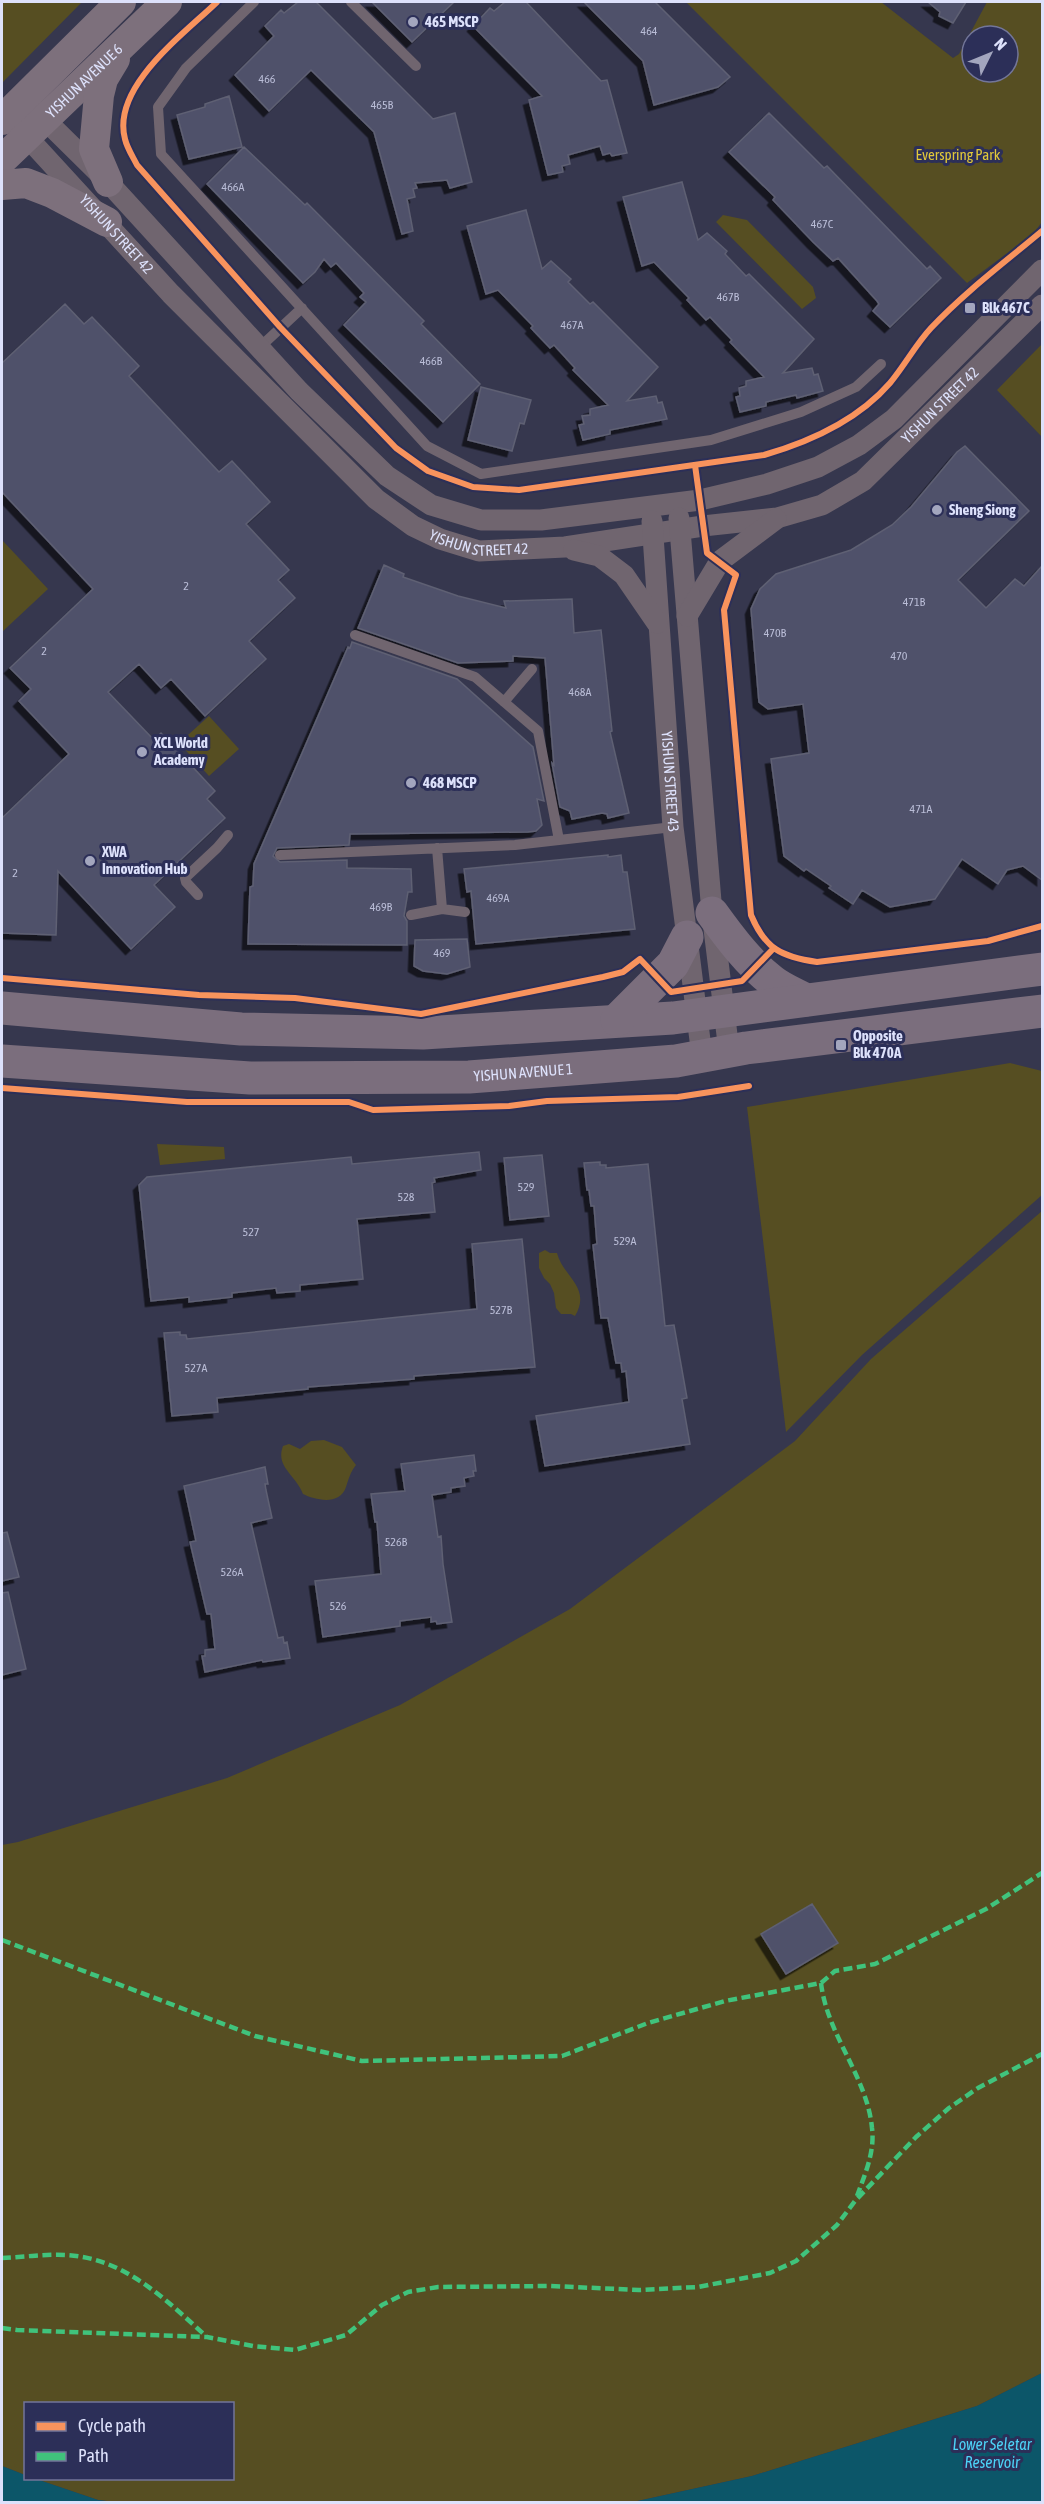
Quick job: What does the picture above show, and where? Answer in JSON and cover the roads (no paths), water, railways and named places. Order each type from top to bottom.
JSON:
[{"type":"main road","name":"YISHUN AVENUE 6","points":[[11,112],[121,2]]},
{"type":"main road","name":"YISHUN AVENUE 6","points":[[2,160],[167,2]]},
{"type":"main road","points":[[108,182],[94,149],[97,109],[103,79],[127,38]]},
{"type":"main road","points":[[2,185],[26,183],[52,193],[107,222]]},
{"type":"main road","points":[[712,913],[737,947],[756,967],[774,983],[806,1000]]},
{"type":"main road","points":[[617,1020],[673,964],[687,937]]},
{"type":"main road","points":[[2,1008],[241,1029],[411,1033],[673,1018],[1042,969]]},
{"type":"main road","name":"YISHUN AVENUE 1","points":[[2,1061],[250,1078],[469,1077],[676,1061],[1037,1013]]},
{"type":"street","name":"YISHUN STREET 42","points":[[11,112],[108,182],[299,391],[387,476],[431,505],[481,520],[541,520],[700,500],[767,484],[818,467],[859,445],[894,419],[1042,270]]},
{"type":"street","name":"YISHUN STREET 42","points":[[36,128],[107,222],[171,294],[376,499],[413,526],[440,539],[479,551],[565,547],[777,518],[822,505],[863,481],[1042,305]]},
{"type":"street","name":"YISHUN STREET 43","points":[[677,502],[712,913],[709,1012]]},
{"type":"street","name":"YISHUN STREET 43","points":[[651,505],[673,827],[687,937],[709,1012],[715,1054]]},
{"type":"street","points":[[687,616],[720,561],[777,518]]},
{"type":"street","points":[[565,547],[599,556],[624,575],[659,626]]},
{"type":"lane","points":[[254,2],[186,68],[158,107],[161,154],[428,446],[482,474],[711,440],[801,412],[856,387],[881,364]]},
{"type":"lane","points":[[351,2],[416,66]]},
{"type":"lane","points":[[260,348],[302,308]]},
{"type":"lane","points":[[355,635],[475,677],[538,731],[559,840]]},
{"type":"lane","points":[[504,702],[532,669]]},
{"type":"lane","points":[[280,855],[515,845],[673,827]]},
{"type":"lane","points":[[198,895],[185,878],[217,848],[228,834]]},
{"type":"lane","points":[[437,848],[442,909]]},
{"type":"lane","points":[[411,915],[442,909],[465,912]]},
{"type":"water","name":"Lower Seletar Reservoir","points":[[1042,2373],[1042,2502],[633,2502],[752,2476],[977,2406]]},
{"type":"water","points":[[2,2466],[24,2475],[24,2480],[39,2480],[98,2500],[115,2502],[2,2502]]},
{"type":"place","name":"465 MSCP","points":[[413,22]]},
{"type":"place","name":"Blk 467C","points":[[970,308]]},
{"type":"place","name":"Sheng Siong","points":[[937,510]]},
{"type":"place","name":"XCL World Academy","points":[[142,752]]},
{"type":"place","name":"468 MSCP","points":[[411,783]]},
{"type":"place","name":"XWA Innovation Hub","points":[[90,861]]},
{"type":"place","name":"Opposite Blk 470A","points":[[841,1045]]},
{"type":"park label","name":"Everspring Park","points":[[958,155]]}]
